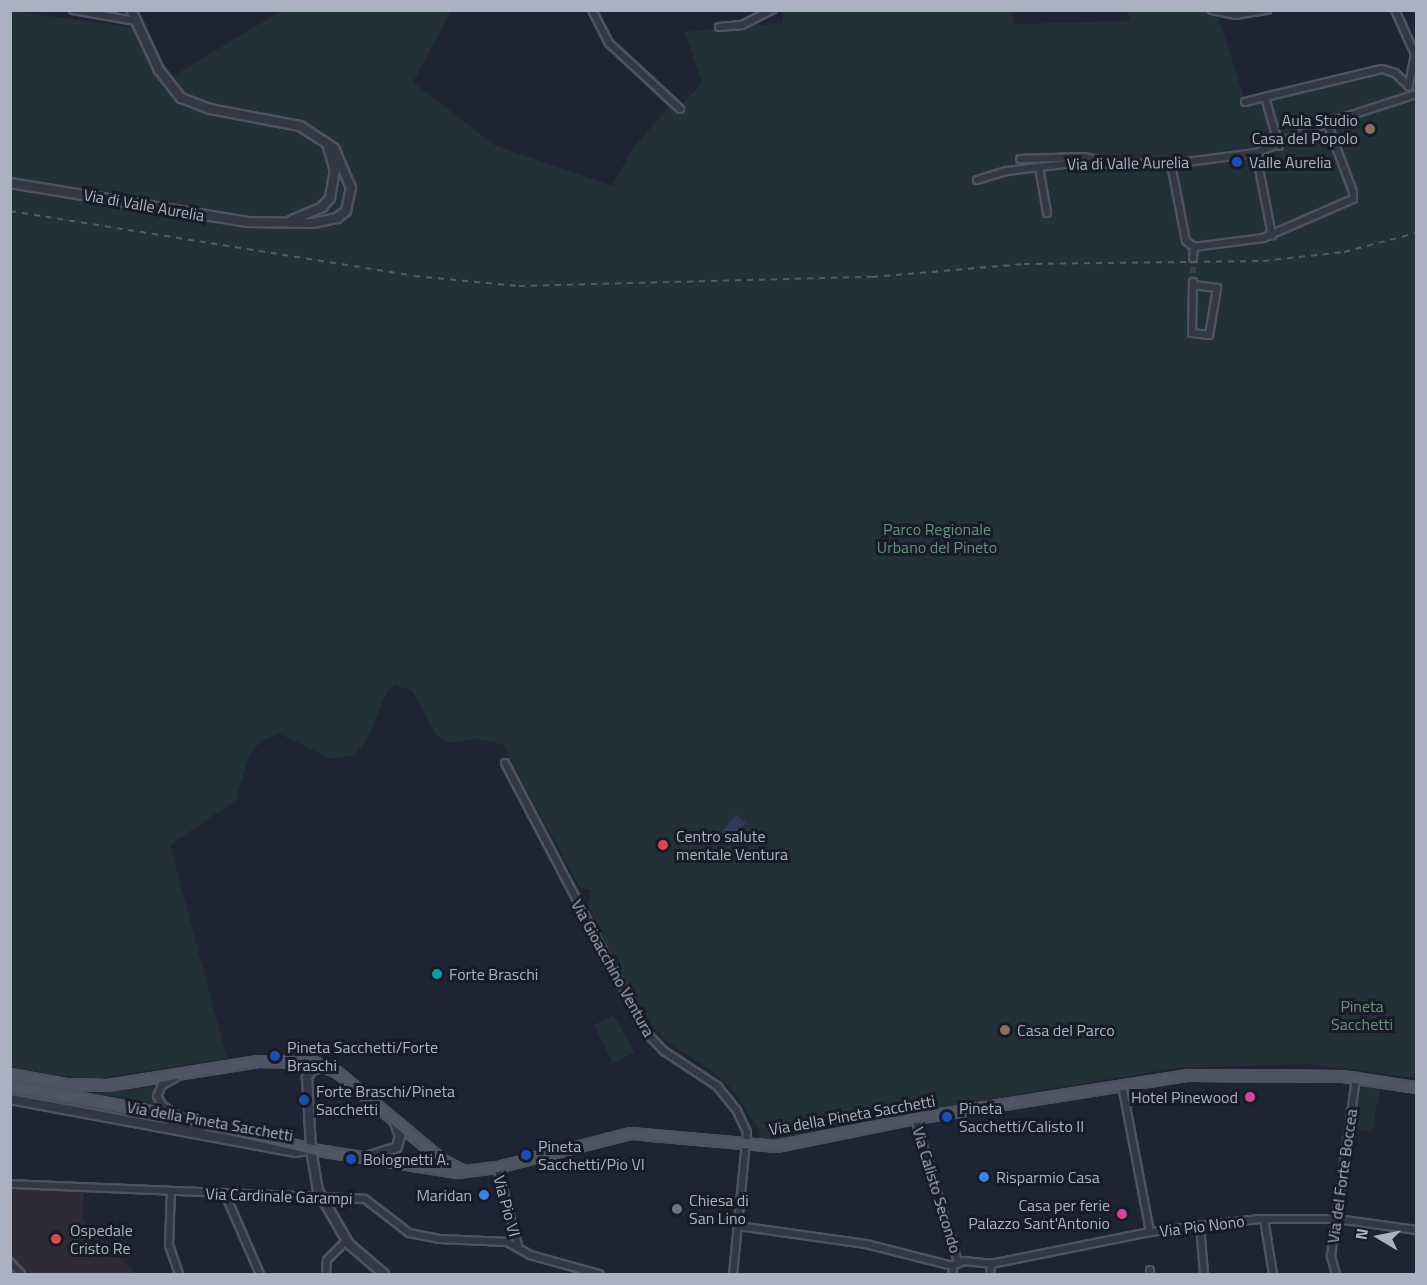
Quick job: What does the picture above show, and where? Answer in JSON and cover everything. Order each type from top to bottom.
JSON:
[{"type":"main road","name":"Via della Pineta Sacchetti","points":[[10,1074],[94,1085],[265,1060],[327,1066]]},
{"type":"main road","points":[[327,1066],[442,1160],[465,1171]]},
{"type":"main road","name":"Via della Pineta Sacchetti","points":[[10,1085],[183,1119],[213,1128],[311,1149],[465,1171],[497,1167],[630,1133],[776,1146],[915,1118],[1122,1084],[1239,1072],[1356,1077],[1416,1087]]},
{"type":"street","points":[[73,10],[135,21]]},
{"type":"street","points":[[131,10],[159,70],[181,98],[210,109],[300,126],[324,139]]},
{"type":"street","points":[[592,10],[609,43],[680,109]]},
{"type":"street","points":[[719,27],[742,25],[772,10]]},
{"type":"street","points":[[1212,10],[1235,15],[1268,10]]},
{"type":"street","points":[[1395,10],[1414,54],[1409,86]]},
{"type":"street","points":[[1245,102],[1382,69],[1395,73],[1409,86]]},
{"type":"street","points":[[1409,86],[1416,84]]},
{"type":"street","name":"Via di Valle Aurelia","points":[[977,180],[1040,167],[1073,163],[1121,166],[1171,164],[1256,153],[1278,146],[1327,123],[1416,94]]},
{"type":"street","points":[[1265,97],[1278,146]]},
{"type":"street","points":[[1171,164],[1186,241],[1194,247],[1252,241],[1272,235],[1354,197],[1327,123]]},
{"type":"street","name":"Via di Valle Aurelia","points":[[278,223],[313,212],[330,198],[334,163],[324,139]]},
{"type":"street","name":"Via di Valle Aurelia","points":[[10,183],[227,219],[313,224],[337,218],[346,211],[352,199],[349,181],[339,156],[324,139]]},
{"type":"street","points":[[1256,153],[1272,235]]},
{"type":"street","points":[[1020,159],[1084,158],[1121,166]]},
{"type":"street","points":[[1040,167],[1047,213]]},
{"type":"street","points":[[1194,247],[1194,258]]},
{"type":"street","points":[[1193,283],[1216,288],[1209,335],[1192,333],[1193,283]]},
{"type":"street","name":"Via Gioacchino Ventura","points":[[505,763],[647,1033],[664,1051],[704,1075],[727,1096],[747,1132],[747,1145]]},
{"type":"street","points":[[327,1066],[312,1070],[307,1077],[311,1149],[320,1197],[346,1240],[384,1275]]},
{"type":"street","name":"Via della Pineta Sacchetti","points":[[183,1119],[163,1106],[158,1094],[166,1081],[189,1072]]},
{"type":"street","name":"Via del Forte Boccea","points":[[1335,1275],[1331,1258],[1356,1077]]},
{"type":"street","points":[[1122,1084],[1150,1232]]},
{"type":"street","name":"Via della Pineta Sacchetti","points":[[10,1099],[296,1152],[311,1149]]},
{"type":"street","name":"Via Calisto Secondo","points":[[915,1118],[956,1264]]},
{"type":"street","points":[[370,1156],[389,1153],[397,1147],[400,1134],[394,1120]]},
{"type":"street","points":[[148,1125],[213,1128]]},
{"type":"street","points":[[733,1275],[747,1145]]},
{"type":"street","name":"Via Pio VI","points":[[497,1167],[518,1245]]},
{"type":"street","name":"Via Cardinale Garampi","points":[[10,1184],[366,1199],[408,1233],[518,1245],[530,1255],[599,1275]]},
{"type":"street","points":[[171,1191],[169,1245],[179,1275]]},
{"type":"street","points":[[225,1194],[260,1275]]},
{"type":"street","points":[[1264,1219],[1273,1275]]},
{"type":"street","name":"Via Pio Nono","points":[[738,1226],[866,1244],[956,1264],[990,1264],[1150,1232],[1264,1219],[1337,1219],[1416,1230]]},
{"type":"street","points":[[1200,1225],[1204,1275]]},
{"type":"street","points":[[326,1275],[327,1260],[346,1240]]},
{"type":"street","points":[[10,1262],[21,1275]]},
{"type":"street","points":[[952,1275],[956,1264]]},
{"type":"street","points":[[990,1264],[993,1274]]},
{"type":"shaded area","name":"Ospedale Cristo Re","points":[[11,1188],[84,1190],[83,1215],[86,1225],[136,1274],[29,1274],[11,1255]]},
{"type":"green space","name":"Parco Regionale Urbano del Pineto","points":[[10,11],[132,27],[160,84],[281,11],[451,11],[413,82],[494,145],[612,186],[633,148],[670,106],[675,111],[702,83],[685,32],[782,23],[784,11],[1012,11],[1014,24],[1130,21],[1128,11],[1206,11],[1219,19],[1247,107],[1290,92],[1381,72],[1398,80],[1416,79],[1416,1078],[1311,1064],[1177,1068],[906,1113],[781,1139],[759,1139],[760,1131],[733,1090],[709,1068],[667,1042],[653,1027],[625,980],[588,905],[591,890],[580,888],[502,744],[476,739],[447,743],[435,733],[412,691],[396,685],[388,690],[365,743],[353,755],[331,759],[280,734],[261,741],[249,755],[236,800],[170,845],[227,1059],[97,1078],[60,1076],[11,1067]]},
{"type":"green space","points":[[614,1015],[634,1053],[613,1063],[594,1025]]},
{"type":"green space","points":[[1361,1085],[1380,1089],[1372,1132],[1353,1128]]},
{"type":"green space","points":[[155,1086],[154,1104],[95,1093],[122,1091]]},
{"type":"water","points":[[736,815],[746,823],[729,843],[719,835]]},
{"type":"tunnel","points":[[1193,258],[1193,282]]},
{"type":"railway","points":[[10,211],[414,276],[519,286],[872,277],[1024,264],[1263,261],[1344,252],[1416,233]]},
{"type":"place","name":"Aula Studio Casa del Popolo","points":[[1370,129]]},
{"type":"place","name":"Valle Aurelia","points":[[1237,162]]},
{"type":"place","name":"Centro salute mentale Ventura","points":[[663,845]]},
{"type":"place","name":"Forte Braschi","points":[[437,974]]},
{"type":"place","name":"Casa del Parco","points":[[1005,1030]]},
{"type":"place","name":"Pineta Sacchetti/Forte Braschi","points":[[275,1056]]},
{"type":"place","name":"Hotel Pinewood","points":[[1250,1097]]},
{"type":"place","name":"Forte Braschi/Pineta Sacchetti","points":[[304,1100]]},
{"type":"place","name":"Pineta Sacchetti/Calisto II","points":[[947,1117]]},
{"type":"place","name":"Pineta Sacchetti/Pio VI","points":[[526,1155]]},
{"type":"place","name":"Bolognetti A.","points":[[351,1159]]},
{"type":"place","name":"Risparmio Casa","points":[[984,1177]]},
{"type":"place","name":"Maridan","points":[[484,1195]]},
{"type":"place","name":"Chiesa di San Lino","points":[[677,1209]]},
{"type":"place","name":"Casa per ferie Palazzo Sant'Antonio","points":[[1122,1214]]},
{"type":"place","name":"Ospedale Cristo Re","points":[[56,1239]]},
{"type":"park label","name":"Pineta Sacchetti","points":[[1362,1015]]}]
